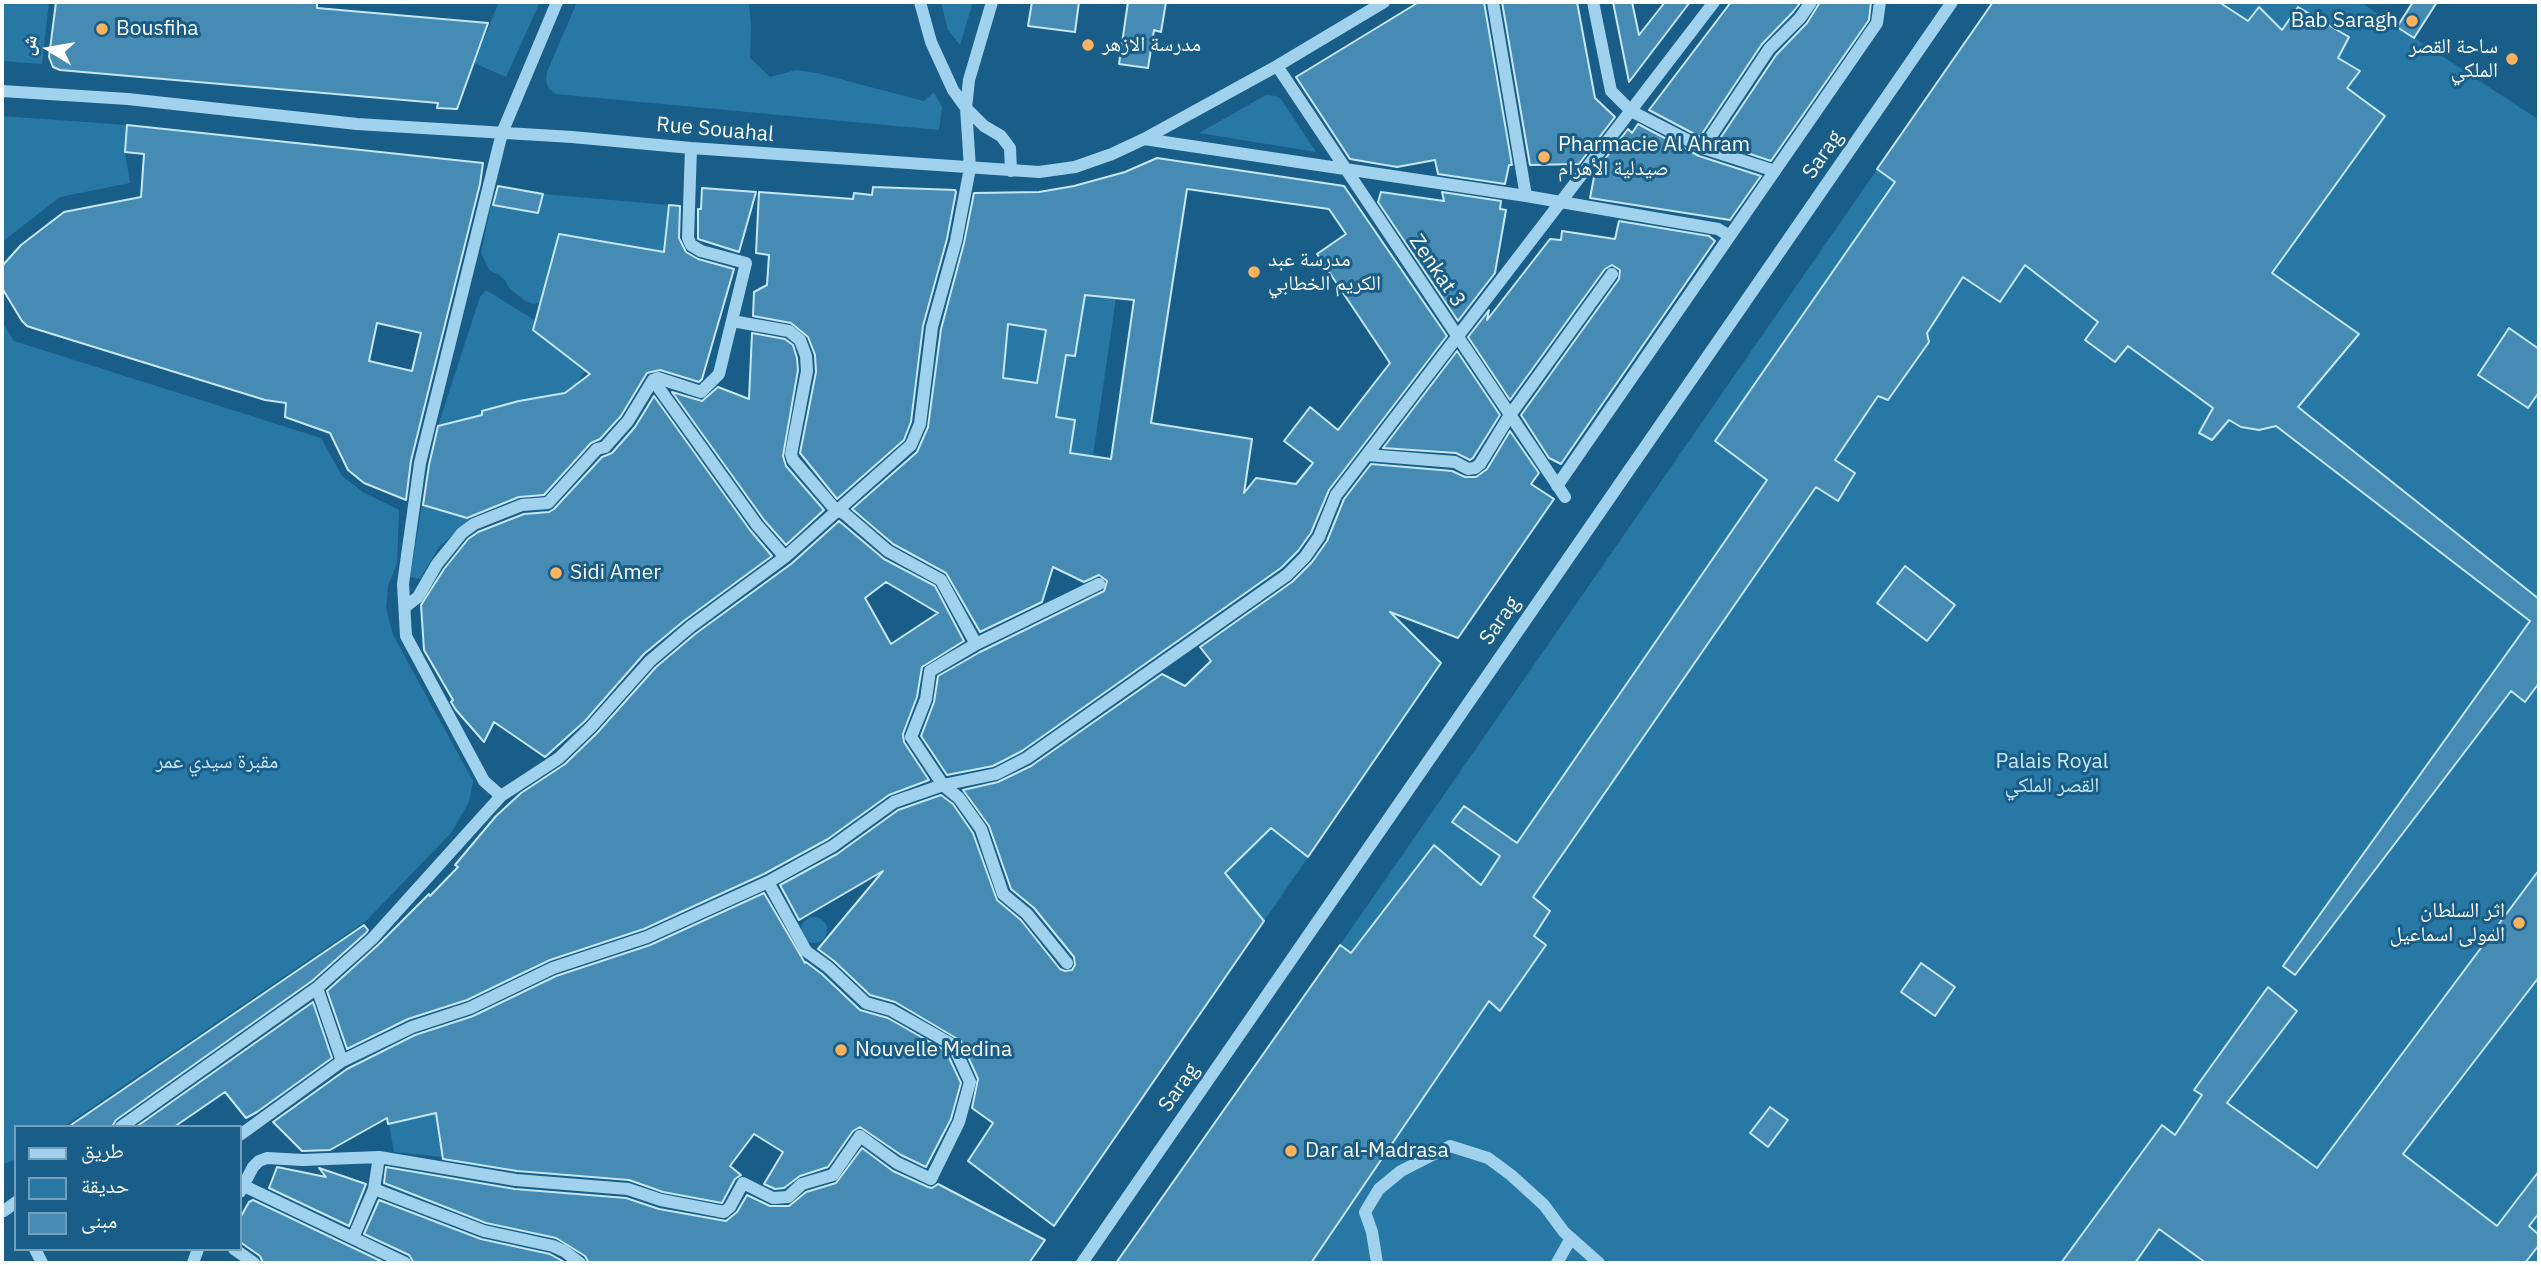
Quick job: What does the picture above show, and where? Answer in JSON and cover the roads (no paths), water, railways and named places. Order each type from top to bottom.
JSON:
[{"type":"street","points":[[500,796],[484,781],[406,636],[403,583],[420,463],[502,133],[557,2]]},
{"type":"street","points":[[920,2],[941,67],[953,90],[966,108],[984,126],[1001,136],[1010,148],[1011,171]]},
{"type":"street","points":[[124,1125],[317,988],[372,939],[500,796],[559,758],[591,727],[650,661],[690,627],[785,557],[911,445],[917,435],[932,327],[956,241],[970,169],[966,108],[969,80],[992,2]]},
{"type":"street","name":"Rue Souahal","points":[[2,91],[128,99],[357,124],[1039,172],[1075,167],[1144,139],[1277,66],[1384,2]]},
{"type":"street","points":[[1493,2],[1526,196]]},
{"type":"street","points":[[1593,2],[1611,91],[1632,111],[1703,148],[1774,171]]},
{"type":"street","points":[[242,1134],[342,1061],[412,1027],[470,1008],[553,968],[647,937],[768,882],[833,846],[894,802],[943,785],[996,774],[1027,758],[1287,575],[1305,557],[1319,537],[1336,495],[1714,2]]},
{"type":"street","points":[[1703,148],[1769,49],[1800,18],[1811,2]]},
{"type":"street","points":[[1557,486],[1877,23],[1880,2]]},
{"type":"street","name":"Sarag","points":[[1082,1263],[1952,2]]},
{"type":"street","name":"Zenkat 3","points":[[1277,66],[1565,497]]},
{"type":"street","points":[[1144,139],[1526,196],[1718,229],[1730,236]]},
{"type":"street","points":[[405,607],[418,597],[437,564],[462,533],[474,524],[522,505],[548,503],[597,449],[605,447],[628,421],[653,380],[658,378],[701,392],[719,374],[746,263],[701,251],[691,245],[688,238],[691,148]]},
{"type":"street","points":[[1367,455],[1455,462],[1468,469],[1475,468],[1612,274]]},
{"type":"street","points":[[732,321],[789,331],[800,340],[806,356],[807,371],[791,454],[793,460],[834,508],[888,551],[941,580],[976,644]]},
{"type":"street","points":[[653,380],[757,525],[785,557]]},
{"type":"street","points":[[1067,963],[1027,914],[1003,894],[981,830],[959,798],[943,785],[911,737],[926,699],[930,671],[976,644],[1098,584]]},
{"type":"street","points":[[242,1185],[253,1167],[267,1158],[303,1160],[379,1157],[516,1180],[628,1189],[661,1200],[723,1212],[730,1207],[743,1183],[773,1198],[788,1197],[802,1184],[833,1175],[860,1136],[897,1163],[931,1179],[960,1122],[970,1082],[953,1045],[891,1010],[866,1003],[828,967],[806,951],[768,882]]},
{"type":"street","points":[[317,988],[342,1061]]},
{"type":"street","points":[[1377,1263],[1372,1232],[1365,1212],[1379,1189],[1401,1171],[1450,1146],[1488,1158],[1511,1175],[1544,1205],[1571,1238],[1599,1263]]},
{"type":"street","points":[[353,1238],[374,1189],[379,1157]]},
{"type":"street","points":[[242,1187],[405,1263]]},
{"type":"street","points":[[374,1189],[484,1231],[553,1246],[580,1263]]},
{"type":"street","points":[[4,1211],[14,1204]]},
{"type":"street","points":[[1557,1263],[1571,1238]]},
{"type":"street","points":[[237,1251],[254,1263]]},
{"type":"place","name":"Bab Saragh","points":[[2412,21]]},
{"type":"place","name":"Bousfiha","points":[[102,29]]},
{"type":"place","name":"مدرسة الازهر","points":[[1088,45]]},
{"type":"place","name":"ساحة القصر الملكي","points":[[2512,59]]},
{"type":"place","name":"Pharmacie Al Ahram صيدلية الأهرام","points":[[1544,157]]},
{"type":"place","name":"مدرسة عبد الكريم الخطابي","points":[[1254,272]]},
{"type":"place","name":"Sidi Amer","points":[[556,573]]},
{"type":"place","name":"اثر السلطان المولى اسماعيل","points":[[2519,923]]},
{"type":"place","name":"Nouvelle Medina","points":[[841,1050]]},
{"type":"place","name":"Dar al-Madrasa","points":[[1291,1151]]},
{"type":"park label","name":"مقبرة سيدي عمر","points":[[217,762]]},
{"type":"park label","name":"Palais Royal القصر الملكي","points":[[2052,774]]}]
